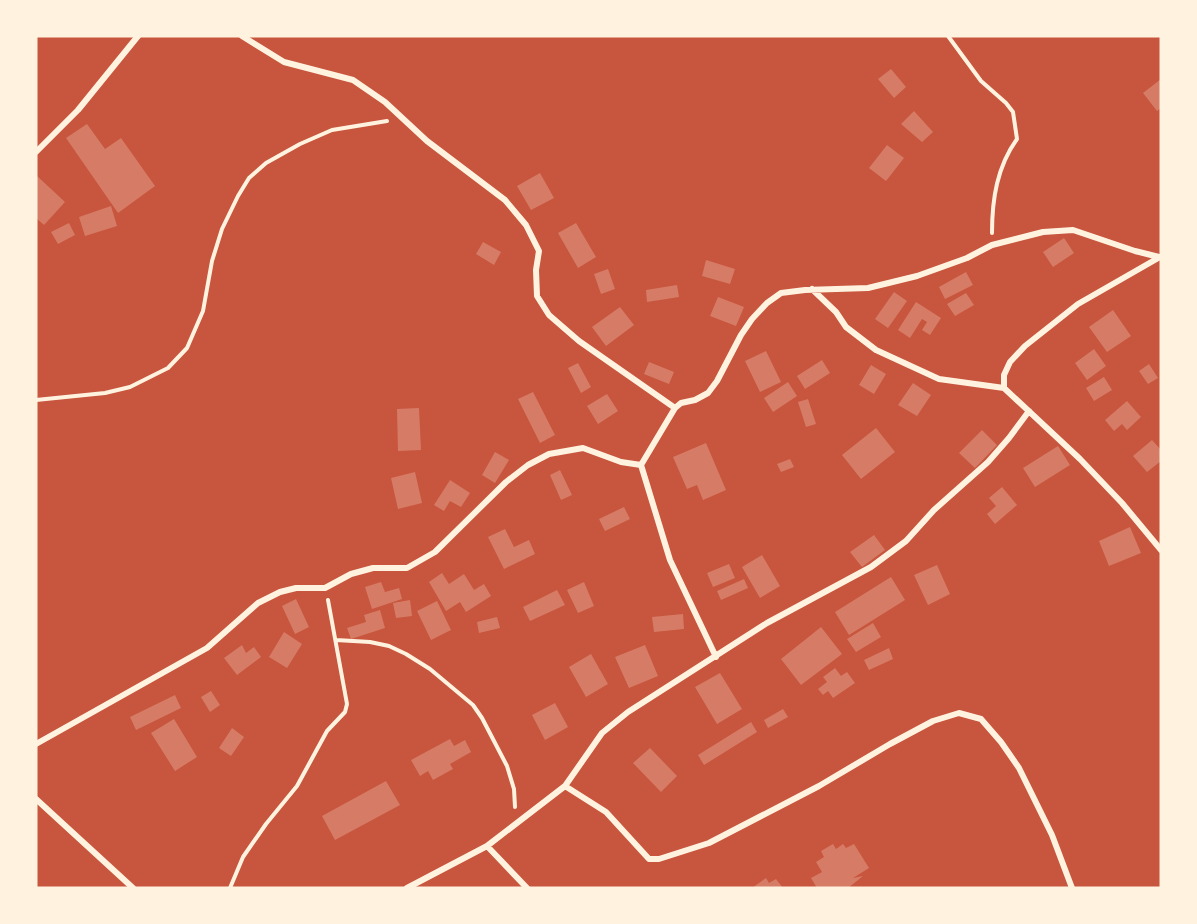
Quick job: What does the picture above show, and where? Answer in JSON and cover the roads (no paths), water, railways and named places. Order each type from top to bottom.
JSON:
[{"type":"street","points":[[36,152],[78,110],[138,36]]},
{"type":"street","points":[[242,36],[284,62],[353,80],[385,102],[427,141],[505,200],[526,225],[539,251],[536,270],[537,296],[549,315],[579,341],[675,408]]},
{"type":"street","points":[[716,657],[670,560],[641,465],[675,408],[681,403],[695,400],[708,393],[717,381],[741,335],[767,303],[781,293],[868,288],[917,276],[967,258],[992,244],[1043,232],[1073,230],[1160,257]]},
{"type":"street","points":[[1004,388],[1004,375],[1010,362],[1025,346],[1078,304],[1160,257]]},
{"type":"street","points":[[812,290],[836,312],[846,327],[876,350],[939,379],[1004,388],[1080,459],[1122,503],[1161,550]]},
{"type":"street","points":[[406,888],[487,846],[516,825],[565,786],[602,733],[628,712],[767,623],[872,567],[906,541],[934,510],[988,462],[1029,411]]},
{"type":"street","points":[[36,744],[207,648],[258,603],[280,592],[296,588],[325,588],[351,574],[373,568],[407,568],[435,552],[506,482],[528,465],[549,454],[583,448],[621,462],[641,465]]},
{"type":"street","points":[[565,786],[606,812],[649,859],[659,859],[709,843],[819,786],[933,721],[959,713],[981,719],[1002,742],[1019,768],[1052,835],[1072,888]]},
{"type":"street","points":[[36,799],[133,888]]},
{"type":"street","points":[[487,846],[527,888]]}]
